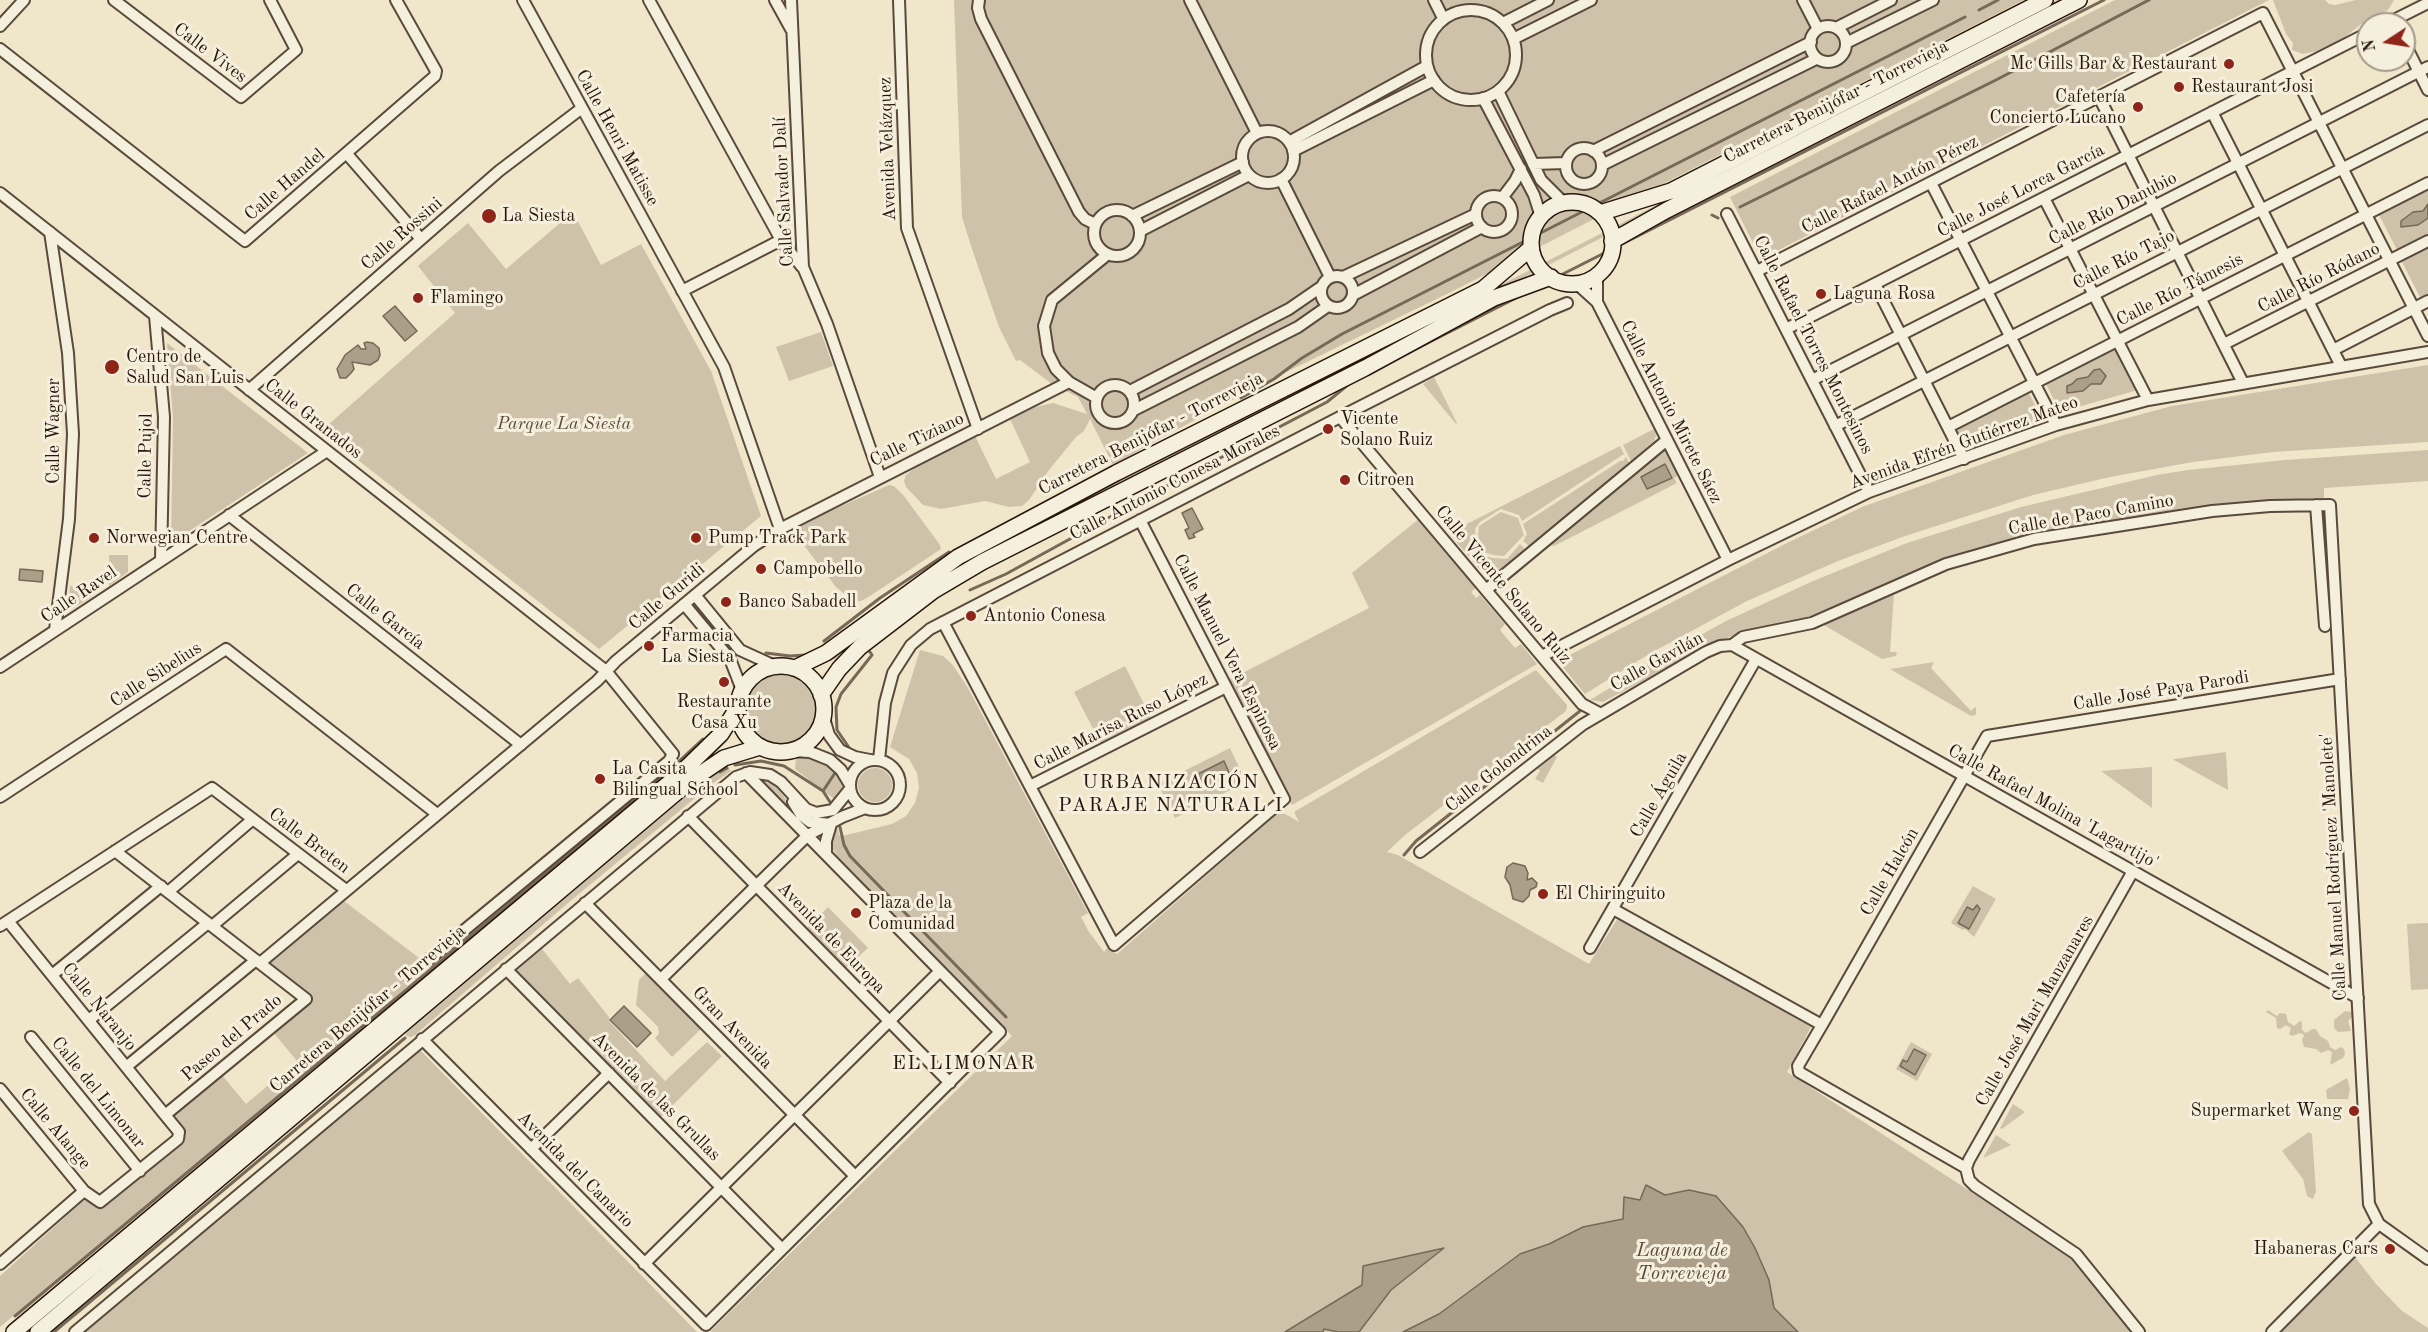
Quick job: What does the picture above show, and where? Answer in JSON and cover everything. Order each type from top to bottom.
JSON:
[{"type":"main road","name":"Carretera Benijófar - Torrevieja","points":[[1600,213],[1671,191],[2045,0]]},
{"type":"main road","name":"Carretera Benijófar - Torrevieja","points":[[1612,242],[1667,210],[2079,0]]},
{"type":"main road","points":[[1564,203],[1584,204],[1600,213],[1611,231],[1612,242],[1610,258],[1597,275],[1567,284],[1551,277],[1535,261],[1531,248],[1532,235],[1540,217],[1551,208],[1564,203]]},
{"type":"main road","name":"Carretera Benijófar - Torrevieja","points":[[795,668],[826,652],[958,557],[1137,462],[1483,289],[1531,248]]},
{"type":"main road","name":"Carretera Benijófar - Torrevieja","points":[[821,695],[839,669],[860,647],[933,591],[982,562],[1365,368],[1494,298],[1551,277]]},
{"type":"main road","points":[[775,666],[795,668],[808,676],[821,695],[823,716],[820,728],[802,746],[791,751],[775,752],[760,747],[749,739],[742,727],[738,707],[742,690],[756,674],[775,666]]},
{"type":"main road","name":"Carretera Benijófar - Torrevieja","points":[[14,1332],[681,773],[721,734],[738,707]]},
{"type":"main road","name":"Carretera Benijófar - Torrevieja","points":[[38,1332],[690,781],[724,758],[760,747]]},
{"type":"street","points":[[0,26],[24,0]]},
{"type":"street","name":"Calle Vives","points":[[114,0],[241,97],[296,50],[270,0]]},
{"type":"street","name":"Calle Handel","points":[[0,49],[243,241],[248,240],[436,75],[396,0]]},
{"type":"street","name":"Calle Henri Matisse","points":[[523,0],[724,367],[780,529]]},
{"type":"street","points":[[649,0],[781,240],[802,267]]},
{"type":"street","points":[[775,0],[792,32]]},
{"type":"street","name":"Avenida Velázquez","points":[[899,0],[907,228],[978,429]]},
{"type":"street","points":[[979,0],[978,8],[981,19],[1079,213],[1095,224]]},
{"type":"street","points":[[1190,0],[1257,133]]},
{"type":"street","points":[[1434,0],[1443,18]]},
{"type":"street","points":[[1503,23],[1548,0]]},
{"type":"street","points":[[1513,39],[1591,0]]},
{"type":"street","points":[[1803,0],[1818,29]]},
{"type":"street","points":[[1836,28],[1891,0]]},
{"type":"street","points":[[1846,42],[1933,0]]},
{"type":"street","name":"Calle Salvador Dalí","points":[[789,1],[802,267],[827,324],[880,477]]},
{"type":"street","points":[[2412,12],[2428,3]]},
{"type":"street","points":[[1463,5],[1486,12],[1503,23],[1513,39],[1516,58],[1511,76],[1498,91],[1483,98],[1462,99],[1445,92],[1434,80],[1427,66],[1429,37],[1443,18],[1463,5]]},
{"type":"street","name":"Calle Rafael Antón Pérez","points":[[1757,271],[2263,13],[2293,71]]},
{"type":"street","points":[[1602,165],[1816,59],[1830,62],[1839,59],[1845,52],[1846,42],[1843,34],[1836,28],[1827,26],[1818,29],[1812,36],[1810,45],[1816,59]]},
{"type":"street","name":"Calle José Lorca García","points":[[1786,329],[2356,39]]},
{"type":"street","points":[[1593,151],[1811,42]]},
{"type":"street","points":[[1291,146],[1427,66]]},
{"type":"street","points":[[2423,69],[2428,90]]},
{"type":"street","name":"Calle Río Danubio","points":[[1812,380],[2423,69]]},
{"type":"street","points":[[2293,71],[2428,336]]},
{"type":"street","points":[[1291,146],[1434,80]]},
{"type":"street","points":[[1498,91],[1541,180],[1564,203]]},
{"type":"street","points":[[2099,97],[2243,383]]},
{"type":"street","points":[[1483,98],[1534,195],[1540,217]]},
{"type":"street","name":"Calle Rossini","points":[[249,390],[519,154],[582,108]]},
{"type":"street","points":[[2212,112],[2341,366]]},
{"type":"street","name":"Calle Río Tajo","points":[[1835,426],[2428,125]]},
{"type":"street","points":[[1270,131],[1286,138],[1291,146],[1294,164],[1286,177],[1266,183],[1249,175],[1243,162],[1244,148],[1257,133],[1270,131]]},
{"type":"street","points":[[1582,148],[1593,151],[1602,165],[1598,177],[1594,181],[1582,184],[1571,179],[1566,163],[1568,158],[1576,150],[1582,148]]},
{"type":"street","points":[[347,154],[421,239]]},
{"type":"street","points":[[1132,216],[1243,162]]},
{"type":"street","points":[[1533,164],[1566,163]]},
{"type":"street","points":[[1502,198],[1515,182],[1521,169]]},
{"type":"street","points":[[1140,231],[1249,175]]},
{"type":"street","points":[[1281,179],[1330,277]]},
{"type":"street","points":[[1932,183],[2056,425]]},
{"type":"street","name":"Calle Río Támesis","points":[[1948,428],[2428,183]]},
{"type":"street","name":"Calle Granados","points":[[0,193],[606,671],[673,754],[669,761],[427,961]]},
{"type":"street","points":[[1494,195],[1502,198],[1512,209],[1508,225],[1504,229],[1492,231],[1482,227],[1476,214],[1482,200],[1494,195]]},
{"type":"street","points":[[2044,198],[2148,400]]},
{"type":"street","points":[[1116,209],[1132,216],[1138,222],[1141,236],[1136,248],[1124,256],[1108,254],[1100,249],[1094,237],[1095,224],[1103,213],[1116,209]]},
{"type":"street","points":[[1343,277],[1476,214]]},
{"type":"street","name":"Calle Rafael Torres Montesinos","points":[[1727,214],[1869,492]]},
{"type":"street","points":[[1353,294],[1482,227]]},
{"type":"street","name":"Calle Wagner","points":[[50,232],[68,353],[73,434],[69,509],[55,630]]},
{"type":"street","points":[[682,291],[781,240]]},
{"type":"street","name":"Calle Río Ródano","points":[[2224,344],[2428,241]]},
{"type":"street","points":[[1097,398],[1069,382],[1056,369],[1045,344],[1044,326],[1052,300],[1108,254]]},
{"type":"street","points":[[1130,391],[1288,309],[1321,287],[1330,277],[1339,275],[1348,279],[1353,288],[1353,294],[1347,305],[1338,309],[1328,306],[1323,301],[1321,287]]},
{"type":"street","name":"Calle Antonio Mirete Sáez","points":[[1597,275],[1597,302],[1728,560]]},
{"type":"street","points":[[1576,283],[1597,302]]},
{"type":"street","points":[[1875,284],[1964,459]]},
{"type":"street","points":[[2333,350],[2428,301]]},
{"type":"street","name":"Calle Antonio Conesa Morales","points":[[874,760],[893,673],[910,645],[943,622],[1340,417],[1567,303]]},
{"type":"street","points":[[1134,410],[1134,400],[1130,391],[1121,385],[1111,385],[1102,390],[1097,398],[1097,411],[1104,420],[1116,423],[1127,420],[1134,410],[1298,327],[1328,306]]},
{"type":"street","name":"Calle Pujol","points":[[154,316],[164,417],[161,560]]},
{"type":"street","name":"Avenida Efrén Gutiérrez Mateo","points":[[1542,656],[1728,560],[1869,492],[2056,425],[2148,400],[2428,352]]},
{"type":"street","name":"Calle Tiziano","points":[[780,529],[1069,382]]},
{"type":"street","name":"Calle Vicente Solano Ruiz","points":[[1340,417],[1582,704],[1599,714]]},
{"type":"street","points":[[1486,590],[1667,440]]},
{"type":"street","name":"Calle Ravel","points":[[0,667],[327,451]]},
{"type":"street","points":[[2316,505],[2325,626]]},
{"type":"street","name":"Calle de Paco Camino","points":[[1732,645],[1743,637],[1812,623],[1946,564],[2034,539],[2212,511],[2270,506],[2330,505]]},
{"type":"street","name":"Calle Manuel Rodríguez 'Manolete'","points":[[2330,505],[2370,1204],[2379,1224]]},
{"type":"street","name":"Calle García","points":[[229,515],[521,745]]},
{"type":"street","name":"Calle Manuel Vera Espinosa","points":[[1030,786],[1114,945],[1284,799],[1140,520]]},
{"type":"street","name":"Calle Guridi","points":[[606,671],[754,545],[780,529]]},
{"type":"street","points":[[695,595],[740,651],[775,666]]},
{"type":"street","points":[[684,604],[730,659],[742,690]]},
{"type":"street","points":[[943,622],[1030,786]]},
{"type":"street","name":"Calle Rafael Molina 'Lagartijo'","points":[[1732,645],[2358,998]]},
{"type":"street","name":"Calle Gavilán","points":[[1599,714],[1706,652],[1720,646],[1732,645]]},
{"type":"street","name":"Calle Sibelius","points":[[0,797],[226,649],[437,814]]},
{"type":"street","name":"Calle Águila","points":[[1590,948],[1756,659]]},
{"type":"street","name":"Calle Breten","points":[[4,923],[212,788],[346,890],[597,681],[606,671]]},
{"type":"street","name":"Calle José Paya Parodi","points":[[1987,736],[2340,679]]},
{"type":"street","name":"Calle Marisa Ruso López","points":[[1030,786],[1226,687]]},
{"type":"street","name":"Calle Golondrina","points":[[1420,852],[1599,714]]},
{"type":"street","points":[[791,751],[810,752],[830,760],[841,770],[855,801],[865,808],[879,810],[886,808],[897,798],[899,778],[896,771],[885,762],[847,754],[840,750],[829,735],[823,716]]},
{"type":"street","name":"Calle Halcón","points":[[1966,1168],[1799,1072],[1798,1066],[1987,736]]},
{"type":"street","points":[[75,1332],[729,782],[746,772],[761,772],[770,775],[787,788],[806,809],[821,814],[838,806],[850,787],[855,769],[874,760]]},
{"type":"street","points":[[746,772],[1000,1034],[782,1249]]},
{"type":"street","points":[[787,788],[795,806],[805,819],[816,825],[831,824]]},
{"type":"street","points":[[661,979],[808,835],[865,808]]},
{"type":"street","name":"Avenida de Europa","points":[[688,816],[950,1083]]},
{"type":"street","points":[[52,975],[253,819]]},
{"type":"street","points":[[826,853],[827,835],[831,824]]},
{"type":"street","name":"Paseo del Prado","points":[[115,850],[306,999],[165,1115]]},
{"type":"street","points":[[88,1020],[298,854]]},
{"type":"street","name":"Calle José Mari Manzanares","points":[[1966,1168],[2133,871]]},
{"type":"street","points":[[126,1067],[346,890]]},
{"type":"street","name":"Gran Avenida","points":[[585,903],[855,1176]]},
{"type":"street","points":[[1613,909],[1822,1025]]},
{"type":"street","name":"Calle Naranjo","points":[[4,923],[52,975],[165,1115]]},
{"type":"street","name":"Avenida de las Grullas","points":[[506,969],[782,1249]]},
{"type":"street","points":[[644,1264],[940,971]]},
{"type":"street","name":"Calle del Limonar","points":[[31,1037],[140,1170]]},
{"type":"street","name":"Avenida del Canario","points":[[422,1039],[704,1325],[782,1249]]},
{"type":"street","points":[[531,1149],[609,1073]]},
{"type":"street","name":"Calle Alange","points":[[1,1092],[84,1191]]},
{"type":"street","points":[[0,1264],[84,1191],[100,1202],[180,1137],[179,1132],[165,1115]]},
{"type":"street","points":[[1966,1168],[1969,1180],[1975,1186],[2076,1254],[2139,1332]]},
{"type":"street","points":[[2272,1332],[2379,1224],[2428,1259]]},
{"type":"green space","points":[[954,0],[2024,0],[1449,293],[1282,374],[1144,447],[1114,467],[1090,419],[1084,431],[1076,437],[1049,470],[1029,500],[1022,506],[1009,507],[985,501],[941,509],[923,505],[906,487],[904,481],[906,475],[920,464],[975,436],[996,479],[1030,462],[1010,419],[1035,407],[1053,403],[1087,414],[1078,397],[1052,384],[1020,360],[1016,361],[999,327],[972,249],[962,217]]},
{"type":"green space","points":[[2057,0],[2068,0],[1121,483],[866,635],[835,661],[831,656],[888,611],[985,549]]},
{"type":"green space","points":[[2115,0],[2269,0],[1761,259],[1730,197]]},
{"type":"green space","points":[[2273,0],[2325,0],[2335,5],[2356,0],[2394,0],[2384,12],[2356,12],[2356,28],[2340,41],[2317,51],[2303,54],[2292,50],[2293,43],[2286,34]]},
{"type":"green space","points":[[2428,188],[2428,237],[2398,252],[2378,213]]},
{"type":"green space","name":"Parque La Siesta","points":[[573,212],[601,265],[641,244],[711,371],[761,516],[599,649],[321,431],[455,313],[418,266],[420,264],[468,223],[506,269]]},
{"type":"green space","points":[[2428,246],[2428,296],[2421,299],[2401,260]]},
{"type":"green space","points":[[821,332],[833,366],[789,381],[776,347]]},
{"type":"green space","points":[[167,343],[308,453],[171,543],[173,418]]},
{"type":"green space","points":[[2116,346],[2138,390],[2060,412],[2045,382]]},
{"type":"green space","points":[[2428,365],[2428,442],[2273,452],[2193,462],[2110,477],[2033,495],[1905,536],[1838,561],[1747,601],[1649,654],[1585,694],[1558,661],[1783,545],[1862,507],[2064,435],[2172,406]]},
{"type":"green space","points":[[1434,377],[1457,423],[1456,424],[1423,384]]},
{"type":"green space","points":[[2028,391],[2042,419],[1961,447],[1952,430]]},
{"type":"green space","points":[[1654,429],[1656,436],[1654,441],[1631,461],[1623,445]]},
{"type":"green space","points":[[1620,446],[1624,454],[1522,521],[1519,515],[1501,509],[1480,522],[1475,529],[1477,550],[1469,557],[1449,533]]},
{"type":"green space","points":[[1664,448],[1680,475],[1674,478],[1677,483],[1554,546],[1550,545]]},
{"type":"green space","points":[[2428,450],[2428,481],[2324,488],[2322,499],[2215,506],[2051,529],[1948,557],[1803,619],[1736,634],[1603,702],[1590,700],[1726,621],[1813,581],[1907,543],[2021,507],[2157,475],[2188,470],[2285,460]]},
{"type":"green space","points":[[1626,457],[1629,463],[1529,546],[1523,541],[1527,534],[1523,524]]},
{"type":"green space","points":[[889,485],[894,486],[904,496],[941,549],[870,596],[861,601],[853,601],[836,587],[799,539],[797,533],[803,523]]},
{"type":"green space","points":[[1501,512],[1518,518],[1524,535],[1504,556],[1481,551],[1478,534],[1479,526]]},
{"type":"green space","points":[[1420,518],[1477,587],[1471,592],[1476,598],[1480,595],[1505,624],[1500,630],[1515,648],[1521,644],[1537,664],[1292,805],[1229,680],[1369,608],[1352,573]]},
{"type":"green space","points":[[1520,544],[1525,549],[1492,577],[1485,575],[1472,561],[1481,554],[1492,558],[1507,559]]},
{"type":"green space","points":[[109,555],[128,555],[128,572],[109,586]]},
{"type":"green space","points":[[70,586],[94,587],[94,595],[68,612]]},
{"type":"green space","points":[[1894,593],[1890,652],[1897,652],[1896,656],[1882,659],[1822,624]]},
{"type":"green space","points":[[920,650],[943,656],[952,664],[968,688],[1088,913],[1081,917],[1089,932],[1104,952],[1107,948],[1117,954],[1280,811],[1299,822],[1294,812],[1536,670],[1567,705],[1566,711],[1405,835],[1387,852],[1398,855],[1589,964],[1618,918],[1811,1027],[1787,1072],[2071,1257],[2133,1332],[710,1332],[1012,1036],[841,861],[830,841],[837,826],[839,835],[842,836],[892,824],[906,816],[915,803],[919,788],[917,773],[909,759],[890,747]]},
{"type":"green space","points":[[1934,662],[1931,668],[1971,711],[1976,708],[1976,715],[1971,716],[1890,669]]},
{"type":"green space","points":[[1125,666],[1151,718],[1101,744],[1074,692]]},
{"type":"green space","points":[[788,674],[801,680],[810,689],[814,695],[816,709],[814,723],[806,734],[795,742],[774,744],[756,734],[748,723],[746,702],[756,684],[767,676]]},
{"type":"green space","points":[[1230,748],[1246,782],[1175,818],[1158,784]]},
{"type":"green space","points":[[2226,752],[2228,790],[2174,760],[2174,759]]},
{"type":"green space","points":[[1554,755],[1557,757],[1543,783],[1535,779],[1540,771],[1538,769]]},
{"type":"green space","points":[[816,757],[838,771],[844,785],[838,802],[795,769],[796,758]]},
{"type":"green space","points":[[726,765],[731,771],[712,784],[568,903],[415,1035],[406,1036],[406,1031],[689,791]]},
{"type":"green space","points":[[2152,767],[2152,808],[2101,771]]},
{"type":"green space","points":[[875,768],[887,773],[892,785],[887,797],[875,802],[863,797],[858,785],[863,773]]},
{"type":"green space","points":[[764,780],[778,788],[792,808],[812,827],[809,831],[763,782]]},
{"type":"green space","points":[[1973,886],[1996,899],[1974,937],[1965,929],[1951,923]]},
{"type":"green space","points":[[344,901],[431,967],[0,1327],[0,1276],[83,1201],[88,1200],[95,1207],[101,1207],[184,1139],[186,1132],[173,1116],[222,1075],[246,1104],[297,1061],[273,1032],[309,1003],[270,966],[270,962]]},
{"type":"green space","points":[[828,907],[868,948],[846,968],[807,928]]},
{"type":"green space","points":[[2428,923],[2428,989],[2411,990],[2407,924]]},
{"type":"green space","points":[[542,949],[570,984],[578,978],[609,1017],[609,1021],[665,1081],[707,1042],[722,1056],[661,1117],[516,970]]},
{"type":"green space","points":[[646,973],[701,1029],[672,1057],[655,1038],[659,1034],[658,1027],[636,1005],[639,980]]},
{"type":"green space","points":[[2268,1010],[2277,1016],[2280,1013],[2286,1014],[2288,1022],[2294,1026],[2302,1022],[2302,1030],[2306,1033],[2316,1029],[2320,1036],[2328,1041],[2330,1047],[2335,1050],[2341,1047],[2344,1049],[2343,1058],[2330,1065],[2332,1052],[2328,1050],[2321,1053],[2316,1049],[2304,1047],[2302,1040],[2304,1035],[2300,1033],[2292,1036],[2289,1034],[2291,1028],[2286,1025],[2280,1029],[2277,1028],[2276,1018],[2266,1012]]},
{"type":"green space","points":[[2345,1011],[2354,1015],[2348,1021],[2351,1031],[2338,1032],[2334,1028],[2334,1020]]},
{"type":"green space","points":[[1911,1042],[1932,1054],[1917,1081],[1896,1069]]},
{"type":"green space","points":[[419,1049],[697,1332],[81,1332]]},
{"type":"green space","points":[[2347,1078],[2350,1089],[2348,1099],[2327,1099],[2326,1090]]},
{"type":"green space","points":[[2013,1104],[2025,1112],[2002,1129],[2000,1128]]},
{"type":"green space","points":[[2309,1132],[2312,1134],[2316,1192],[2313,1199],[2307,1196],[2303,1179],[2282,1151]]},
{"type":"green space","points":[[1996,1135],[2011,1145],[1983,1158],[1995,1137]]},
{"type":"green space","points":[[2355,1257],[2376,1284],[2402,1311],[2428,1328],[2428,1332],[2281,1332]]},
{"type":"water","points":[[2428,204],[2428,218],[2418,225],[2401,227],[2401,221],[2413,212],[2423,211]]},
{"type":"water","points":[[395,306],[417,331],[405,341],[383,316]]},
{"type":"water","points":[[367,342],[379,348],[378,360],[370,365],[352,362],[354,369],[346,378],[340,378],[337,369],[345,355],[358,345],[361,349],[366,349],[364,343]]},
{"type":"water","points":[[2100,369],[2106,376],[2101,384],[2091,384],[2083,391],[2067,393],[2067,386],[2077,379],[2088,377],[2094,370]]},
{"type":"water","points":[[1665,464],[1672,478],[1647,489],[1641,477]]},
{"type":"water","points":[[1192,508],[1203,529],[1193,534],[1195,537],[1189,539],[1185,530],[1189,528],[1182,513]]},
{"type":"water","points":[[20,569],[43,571],[42,582],[19,580]]},
{"type":"water","points":[[1224,761],[1230,775],[1205,788],[1198,774]]},
{"type":"water","points":[[1513,863],[1525,866],[1528,873],[1527,880],[1532,878],[1537,883],[1523,902],[1513,899],[1510,885],[1505,877],[1507,867]]},
{"type":"water","points":[[1977,905],[1980,909],[1969,929],[1958,923],[1967,907],[1973,910]]},
{"type":"water","points":[[624,1006],[651,1033],[637,1047],[610,1020]]},
{"type":"water","points":[[1914,1049],[1926,1055],[1915,1075],[1900,1066],[1903,1060],[1907,1062]]},
{"type":"water","name":"Laguna de Torrevieja","points":[[1646,1185],[1665,1195],[1689,1190],[1716,1196],[1743,1227],[1755,1248],[1769,1280],[1774,1308],[1798,1332],[1403,1332],[1439,1314],[1520,1254],[1549,1244],[1583,1227],[1623,1219],[1624,1197],[1640,1200]]},
{"type":"water","points":[[1444,1248],[1391,1290],[1359,1332],[1324,1329],[1323,1332],[1285,1332],[1362,1285],[1363,1266]]},
{"type":"waterway","points":[[1979,10],[1998,0]]},
{"type":"waterway","points":[[1555,278],[2104,0]]},
{"type":"waterway","points":[[1740,207],[1996,80],[2149,0]]},
{"type":"waterway","points":[[1241,398],[1342,334],[1965,17]]},
{"type":"waterway","points":[[1712,215],[1718,218]]},
{"type":"waterway","points":[[1408,353],[1520,296]]},
{"type":"waterway","points":[[970,590],[1006,574],[1327,402],[1349,384]]},
{"type":"waterway","points":[[824,641],[880,598],[949,552]]},
{"type":"waterway","points":[[850,749],[837,730],[836,707],[841,694],[872,655],[870,652]]},
{"type":"waterway","points":[[766,653],[806,655]]},
{"type":"waterway","points":[[1404,855],[1416,841],[1580,711]]},
{"type":"waterway","points":[[15,1316],[664,775],[703,739]]},
{"type":"waterway","points":[[735,765],[761,761],[784,766],[823,791],[830,802]]},
{"type":"waterway","points":[[720,772],[727,768]]},
{"type":"waterway","points":[[823,791],[835,773]]},
{"type":"waterway","points":[[840,827],[844,845],[850,856],[1006,1017]]},
{"type":"waterway","points":[[54,1332],[405,1038]]},
{"type":"place","name":"Mc Gills Bar & Restaurant","points":[[2229,64]]},
{"type":"place","name":"Restaurant Josi","points":[[2179,87]]},
{"type":"place","name":"Cafetería Concierto Lucano","points":[[2138,107]]},
{"type":"place","name":"La Siesta","points":[[489,216]]},
{"type":"place","name":"Laguna Rosa","points":[[1821,294]]},
{"type":"place","name":"Flamingo","points":[[418,298]]},
{"type":"place","name":"Centro de Salud San Luis","points":[[112,367]]},
{"type":"place","name":"Vicente Solano Ruiz","points":[[1328,429]]},
{"type":"place","name":"Citroen","points":[[1345,480]]},
{"type":"place","name":"Norwegian Centre","points":[[94,538]]},
{"type":"place","name":"Pump Track Park","points":[[696,538]]},
{"type":"place","name":"Campobello","points":[[761,569]]},
{"type":"place","name":"Banco Sabadell","points":[[726,602]]},
{"type":"place","name":"Antonio Conesa","points":[[971,616]]},
{"type":"place","name":"Farmacia La Siesta","points":[[649,646]]},
{"type":"place","name":"Restaurante Casa Xu","points":[[724,682]]},
{"type":"place","name":"La Casita Bilingual School","points":[[600,779]]},
{"type":"place","name":"El Chiringuito","points":[[1543,894]]},
{"type":"place","name":"Plaza de la Comunidad","points":[[856,913]]},
{"type":"place","name":"Supermarket Wang","points":[[2354,1111]]},
{"type":"place","name":"Habaneras Cars","points":[[2390,1249]]},
{"type":"district","name":"URBANIZACIÓN PARAJE NATURAL I","points":[[1171,794]]},
{"type":"district","name":"EL LIMONAR","points":[[964,1064]]}]
